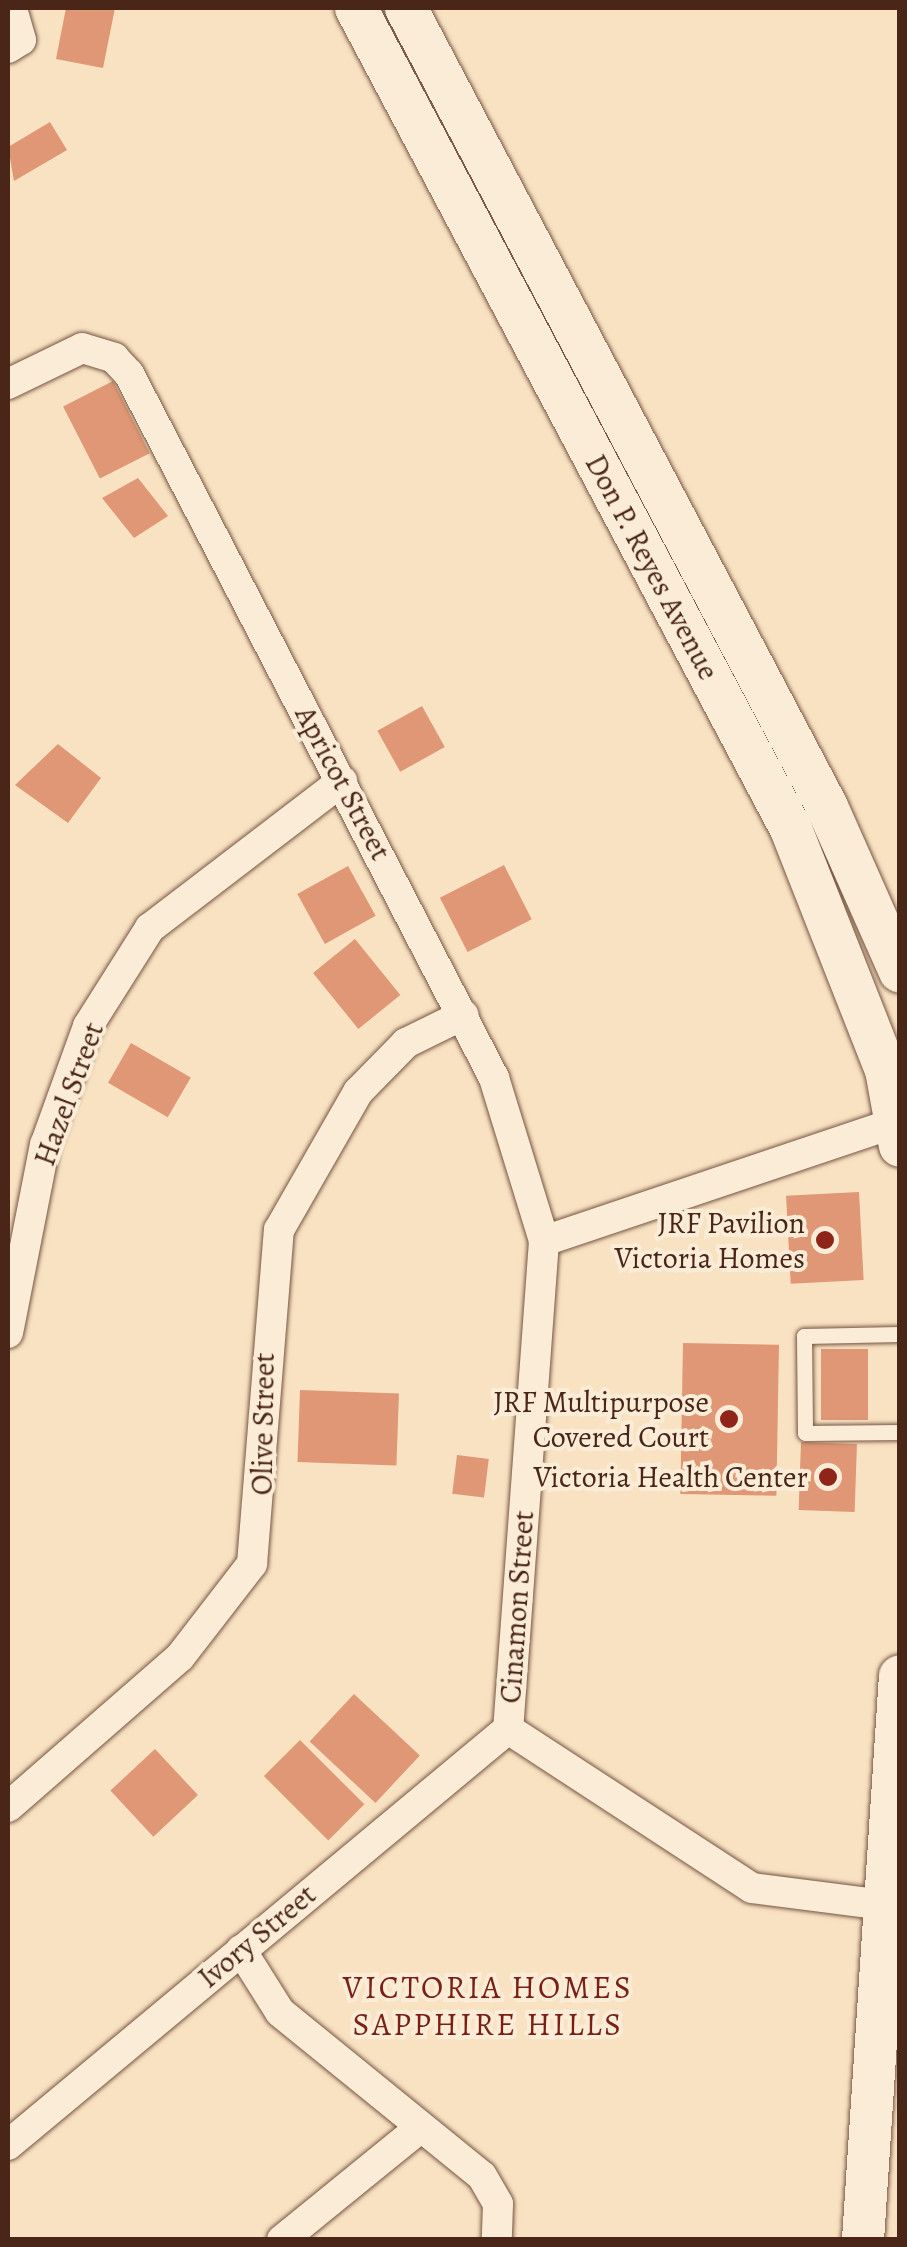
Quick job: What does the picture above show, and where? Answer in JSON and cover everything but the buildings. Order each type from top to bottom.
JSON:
[{"type":"street","points":[[12,8],[14,44]]},
{"type":"street","name":"Don P. Reyes Avenue","points":[[356,8],[791,829],[838,933],[898,1130]]},
{"type":"street","name":"Don P. Reyes Avenue","points":[[406,8],[827,807],[900,972]]},
{"type":"street","name":"Apricot Street","points":[[8,384],[64,353],[98,349],[129,374],[463,1014],[506,1110],[544,1241]]},
{"type":"street","name":"Hazel Street","points":[[8,1333],[45,1145],[88,1026],[150,928],[342,782]]},
{"type":"street","name":"Olive Street","points":[[8,1807],[180,1657],[252,1564],[279,1230],[358,1092],[406,1042],[463,1014]]},
{"type":"street","points":[[544,1241],[898,1130]]},
{"type":"street","name":"Cinamon Street","points":[[544,1241],[508,1728],[752,1888],[892,1906]]},
{"type":"street","points":[[863,2240],[892,1906],[900,1676]]},
{"type":"street","name":"Ivory Street","points":[[8,2145],[508,1728]]},
{"type":"street","points":[[241,1950],[280,2012],[482,2176],[498,2204],[497,2240]]},
{"type":"street","points":[[282,2240],[420,2128]]},
{"type":"lane","points":[[900,1334],[804,1336],[805,1433],[900,1432]]},
{"type":"place","name":"JRF Pavilion Victoria Homes","points":[[825,1240]]},
{"type":"place","name":"JRF Multipurpose Covered Court","points":[[729,1419]]},
{"type":"place","name":"Victoria Health Center","points":[[828,1477]]},
{"type":"district","name":"VICTORIA HOMES SAPPHIRE HILLS","points":[[488,2006]]}]
